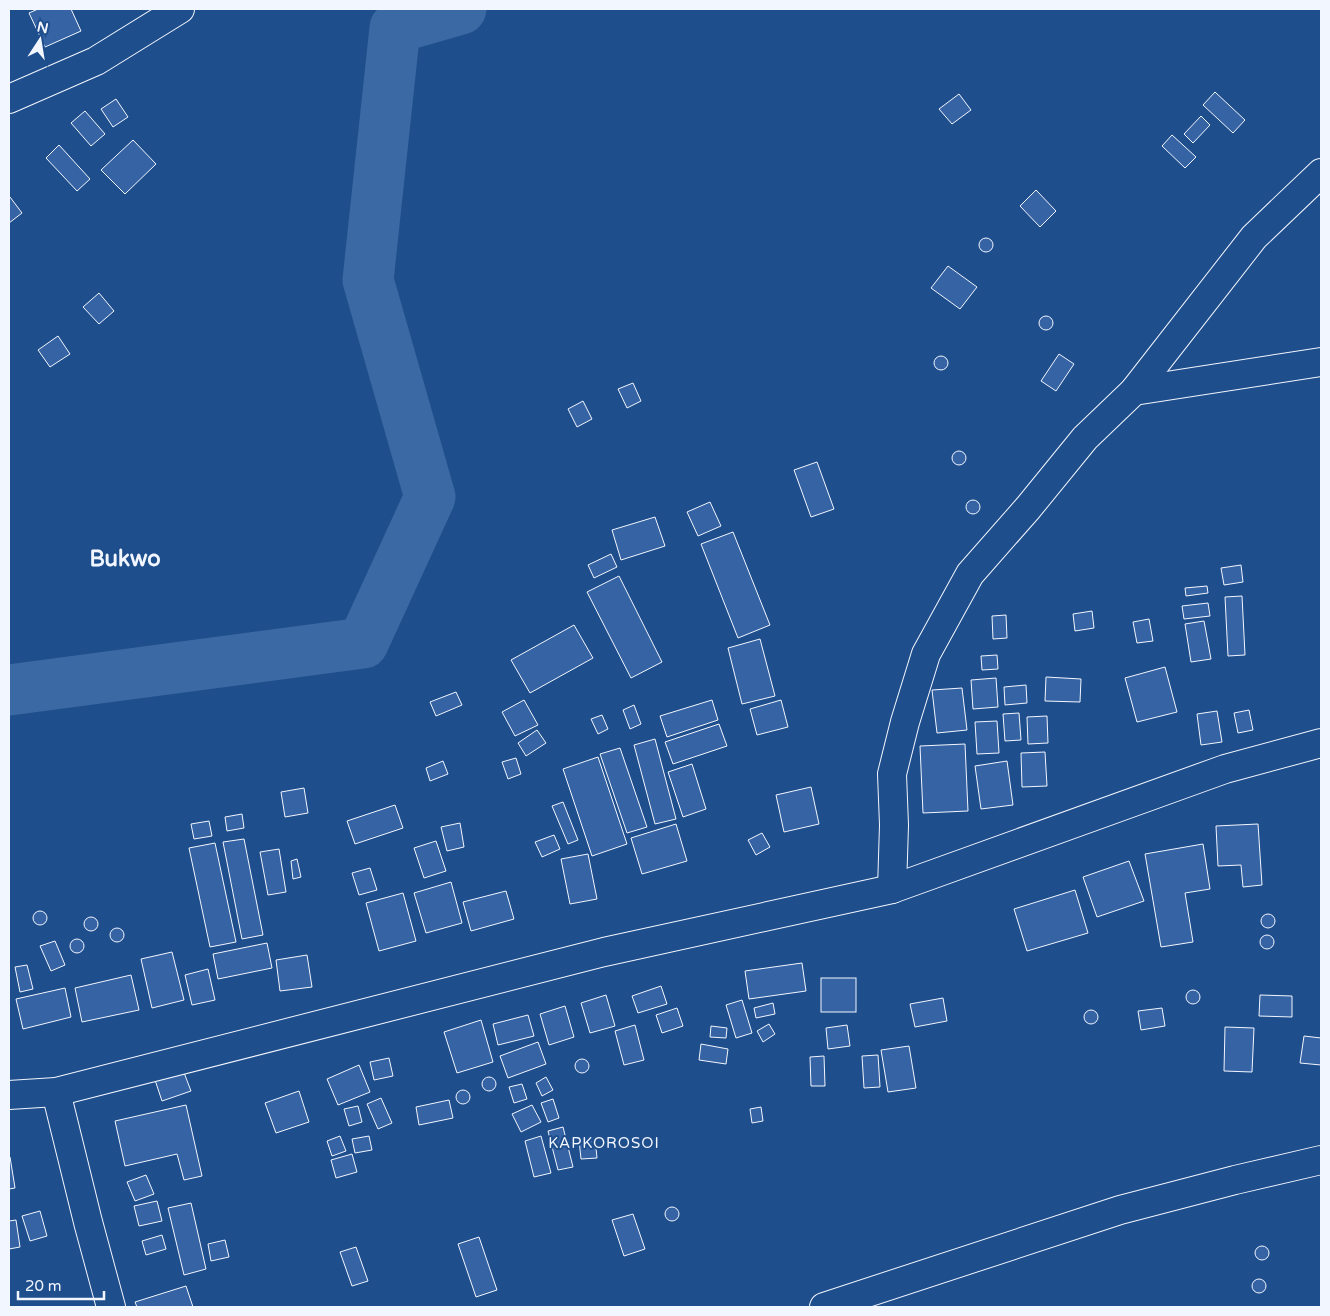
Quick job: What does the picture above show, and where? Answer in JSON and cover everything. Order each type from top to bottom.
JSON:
[{"type":"street","points":[[9,99],[96,61],[180,9]]},
{"type":"street","points":[[892,889],[894,825],[892,774],[905,722],[926,654],[970,574],[1028,508],[1085,438],[1134,391],[1254,237],[1321,173]]},
{"type":"street","points":[[1134,391],[1321,362]]},
{"type":"street","points":[[9,1095],[56,1092],[604,952],[892,889],[1225,769],[1321,743]]},
{"type":"street","points":[[56,1092],[111,1307]]},
{"type":"street","points":[[824,1307],[1120,1210],[1321,1160]]},
{"type":"building","points":[[38,9],[71,9],[81,31],[45,47],[29,13]]},
{"type":"building","points":[[1215,92],[1245,120],[1233,133],[1203,105]]},
{"type":"building","points":[[959,94],[971,110],[952,124],[939,109]]},
{"type":"building","points":[[116,99],[128,117],[113,127],[101,109]]},
{"type":"building","points":[[85,111],[105,134],[91,146],[71,123]]},
{"type":"building","points":[[1201,116],[1210,125],[1193,143],[1184,134]]},
{"type":"building","points":[[1172,135],[1196,157],[1185,168],[1162,146]]},
{"type":"building","points":[[133,140],[156,164],[125,194],[101,170]]},
{"type":"building","points":[[59,145],[90,179],[77,191],[46,158]]},
{"type":"building","points":[[1036,190],[1056,211],[1040,227],[1020,206]]},
{"type":"building","points":[[9,198],[22,213],[9,223]]},
{"type":"building","points":[[983,238],[989,238],[993,245],[989,252],[983,252],[979,248],[979,242]]},
{"type":"building","points":[[948,266],[977,287],[960,309],[931,288]]},
{"type":"building","points":[[99,293],[114,311],[99,324],[83,307]]},
{"type":"building","points":[[1043,316],[1049,316],[1053,323],[1049,330],[1043,330],[1039,326],[1039,320]]},
{"type":"building","points":[[58,336],[70,354],[50,367],[38,350]]},
{"type":"building","points":[[1059,354],[1074,364],[1056,391],[1041,381]]},
{"type":"building","points":[[938,356],[944,356],[948,363],[944,370],[938,370],[934,366],[934,360]]},
{"type":"building","points":[[633,383],[641,401],[627,408],[618,389]]},
{"type":"building","points":[[583,401],[592,419],[577,427],[568,409]]},
{"type":"building","points":[[956,451],[962,451],[966,458],[962,465],[956,465],[952,461],[952,455]]},
{"type":"building","points":[[817,462],[834,509],[811,517],[794,470]]},
{"type":"building","points":[[970,500],[976,500],[980,507],[976,514],[970,514],[966,510],[966,504]]},
{"type":"building","points":[[710,502],[721,526],[698,536],[687,512]]},
{"type":"building","points":[[655,517],[665,546],[621,560],[612,530]]},
{"type":"building","points":[[733,532],[770,625],[738,638],[701,544]]},
{"type":"building","points":[[611,554],[617,567],[594,578],[588,565]]},
{"type":"building","points":[[1241,565],[1243,582],[1224,585],[1221,568]]},
{"type":"building","points":[[619,576],[662,662],[631,678],[587,592]]},
{"type":"building","points":[[1207,586],[1208,593],[1186,596],[1185,588]]},
{"type":"building","points":[[1242,596],[1245,655],[1228,656],[1225,597]]},
{"type":"building","points":[[1208,603],[1210,616],[1184,619],[1182,606]]},
{"type":"building","points":[[1092,611],[1094,628],[1075,631],[1073,614]]},
{"type":"building","points":[[1006,615],[1007,638],[993,639],[992,616]]},
{"type":"building","points":[[1149,619],[1153,641],[1137,643],[1133,622]]},
{"type":"building","points":[[1204,621],[1211,659],[1191,662],[1185,624]]},
{"type":"building","points":[[574,625],[593,658],[530,693],[511,660]]},
{"type":"building","points":[[760,639],[775,696],[742,704],[728,648]]},
{"type":"building","points":[[997,655],[998,669],[982,670],[981,656]]},
{"type":"building","points":[[1165,667],[1177,712],[1137,722],[1125,678]]},
{"type":"building","points":[[1046,677],[1081,679],[1080,702],[1045,701]]},
{"type":"building","points":[[996,678],[998,707],[973,709],[971,680]]},
{"type":"building","points":[[1026,685],[1027,703],[1005,705],[1004,687]]},
{"type":"building","points":[[962,688],[967,730],[937,733],[932,690]]},
{"type":"building","points":[[456,692],[462,705],[436,716],[430,702]]},
{"type":"building","points":[[524,700],[538,725],[515,736],[502,712]]},
{"type":"building","points":[[712,700],[718,720],[667,737],[660,716]]},
{"type":"building","points":[[781,700],[788,727],[757,735],[750,709]]},
{"type":"building","points":[[634,705],[641,724],[630,729],[623,710]]},
{"type":"building","points":[[1249,710],[1253,730],[1238,733],[1234,713]]},
{"type":"building","points":[[1217,711],[1222,742],[1201,745],[1197,714]]},
{"type":"building","points":[[1019,713],[1021,740],[1005,741],[1003,714]]},
{"type":"building","points":[[602,715],[608,729],[598,734],[591,719]]},
{"type":"building","points":[[1047,716],[1048,743],[1028,744],[1027,717]]},
{"type":"building","points":[[997,721],[999,753],[977,754],[975,722]]},
{"type":"building","points":[[719,724],[727,746],[673,764],[665,742]]},
{"type":"building","points":[[537,730],[546,743],[526,756],[518,743]]},
{"type":"building","points":[[655,739],[676,819],[655,824],[634,745]]},
{"type":"building","points":[[965,744],[968,811],[923,813],[920,746]]},
{"type":"building","points":[[620,748],[647,827],[627,833],[600,754]]},
{"type":"building","points":[[1045,752],[1047,786],[1022,787],[1021,753]]},
{"type":"building","points":[[598,757],[627,844],[592,856],[563,769]]},
{"type":"building","points":[[516,758],[521,774],[508,779],[502,762]]},
{"type":"building","points":[[443,761],[448,774],[430,781],[426,768]]},
{"type":"building","points":[[1007,761],[1013,805],[981,809],[975,766]]},
{"type":"building","points":[[692,764],[706,809],[683,817],[668,772]]},
{"type":"building","points":[[811,787],[819,824],[784,832],[776,795]]},
{"type":"building","points":[[304,788],[308,813],[285,817],[281,792]]},
{"type":"building","points":[[563,802],[578,840],[568,844],[552,806]]},
{"type":"building","points":[[395,805],[403,828],[355,844],[347,821]]},
{"type":"building","points":[[242,814],[244,828],[227,831],[225,817]]},
{"type":"building","points":[[209,821],[212,836],[194,839],[191,824]]},
{"type":"building","points":[[460,823],[464,847],[447,851],[441,827]]},
{"type":"building","points":[[676,824],[687,861],[642,874],[631,838]]},
{"type":"building","points":[[1258,824],[1262,885],[1243,887],[1241,865],[1218,866],[1216,826]]},
{"type":"building","points":[[762,833],[770,847],[756,855],[748,840]]},
{"type":"building","points":[[554,835],[560,849],[542,857],[535,842]]},
{"type":"building","points":[[244,839],[263,935],[242,939],[223,842]]},
{"type":"building","points":[[436,841],[446,871],[424,878],[414,848]]},
{"type":"building","points":[[215,843],[236,942],[210,947],[189,848]]},
{"type":"building","points":[[1203,844],[1210,889],[1185,893],[1193,942],[1161,947],[1145,854]]},
{"type":"building","points":[[279,849],[286,892],[268,895],[260,852]]},
{"type":"building","points":[[588,854],[597,899],[570,904],[561,859]]},
{"type":"building","points":[[297,859],[301,877],[293,879],[291,861]]},
{"type":"building","points":[[1129,861],[1144,901],[1097,917],[1083,877]]},
{"type":"building","points":[[370,868],[377,890],[359,895],[352,873]]},
{"type":"building","points":[[451,882],[462,923],[426,933],[414,893]]},
{"type":"building","points":[[1075,890],[1088,933],[1027,951],[1014,909]]},
{"type":"building","points":[[506,891],[514,919],[471,931],[463,902]]},
{"type":"building","points":[[403,893],[416,941],[379,951],[366,903]]},
{"type":"building","points":[[37,911],[43,911],[47,918],[43,925],[37,925],[33,921],[33,915]]},
{"type":"building","points":[[1265,914],[1271,914],[1275,921],[1271,928],[1265,928],[1261,924],[1261,918]]},
{"type":"building","points":[[88,917],[94,917],[98,924],[94,931],[88,931],[84,927],[84,921]]},
{"type":"building","points":[[114,928],[120,928],[124,935],[120,942],[114,942],[110,938],[110,932]]},
{"type":"building","points":[[1264,935],[1270,935],[1274,942],[1270,949],[1264,949],[1260,945],[1260,939]]},
{"type":"building","points":[[74,939],[80,939],[84,946],[80,953],[74,953],[70,949],[70,943]]},
{"type":"building","points":[[55,941],[65,965],[51,971],[40,946]]},
{"type":"building","points":[[267,943],[272,968],[218,979],[213,954]]},
{"type":"building","points":[[172,952],[184,1000],[152,1008],[141,959]]},
{"type":"building","points":[[307,955],[312,987],[280,991],[276,960]]},
{"type":"building","points":[[802,963],[806,991],[749,999],[745,971]]},
{"type":"building","points":[[27,965],[33,989],[20,992],[15,967]]},
{"type":"building","points":[[208,969],[215,1000],[192,1005],[185,975]]},
{"type":"building","points":[[131,975],[139,1010],[82,1022],[75,988]]},
{"type":"building","points":[[821,978],[856,978],[856,1012],[821,1012]]},
{"type":"building","points":[[661,986],[667,1004],[638,1013],[632,996]]},
{"type":"building","points":[[65,988],[71,1017],[23,1029],[16,999]]},
{"type":"building","points":[[1190,990],[1196,990],[1200,997],[1196,1004],[1190,1004],[1186,1000],[1186,994]]},
{"type":"building","points":[[606,995],[615,1026],[590,1033],[581,1003]]},
{"type":"building","points":[[1260,995],[1292,996],[1292,1017],[1259,1016]]},
{"type":"building","points":[[943,998],[947,1021],[915,1027],[910,1004]]},
{"type":"building","points":[[742,1000],[752,1033],[736,1038],[726,1005]]},
{"type":"building","points":[[773,1003],[775,1014],[756,1018],[754,1008]]},
{"type":"building","points":[[565,1006],[574,1037],[549,1045],[540,1014]]},
{"type":"building","points":[[677,1008],[683,1026],[662,1033],[656,1015]]},
{"type":"building","points":[[1162,1008],[1165,1026],[1141,1030],[1138,1011]]},
{"type":"building","points":[[1088,1010],[1094,1010],[1098,1017],[1094,1024],[1088,1024],[1084,1020],[1084,1014]]},
{"type":"building","points":[[528,1015],[534,1036],[498,1045],[493,1024]]},
{"type":"building","points":[[481,1020],[493,1062],[457,1073],[444,1032]]},
{"type":"building","points":[[769,1024],[775,1034],[763,1042],[757,1031]]},
{"type":"building","points":[[635,1025],[644,1060],[624,1065],[615,1031]]},
{"type":"building","points":[[847,1025],[850,1046],[828,1049],[826,1028]]},
{"type":"building","points":[[711,1026],[727,1028],[726,1038],[710,1037]]},
{"type":"building","points":[[1225,1027],[1254,1028],[1252,1072],[1224,1071]]},
{"type":"building","points":[[1304,1036],[1321,1038],[1321,1065],[1300,1063]]},
{"type":"building","points":[[538,1042],[546,1064],[508,1078],[500,1056]]},
{"type":"building","points":[[701,1044],[728,1049],[726,1064],[699,1060]]},
{"type":"building","points":[[909,1046],[916,1088],[888,1092],[881,1050]]},
{"type":"building","points":[[878,1055],[880,1087],[864,1088],[862,1056]]},
{"type":"building","points":[[824,1056],[825,1086],[811,1086],[810,1057]]},
{"type":"building","points":[[389,1058],[393,1076],[374,1080],[370,1062]]},
{"type":"building","points":[[579,1059],[585,1059],[589,1066],[585,1073],[579,1073],[575,1069],[575,1063]]},
{"type":"building","points":[[359,1065],[370,1092],[338,1105],[327,1079]]},
{"type":"building","points":[[183,1070],[191,1091],[162,1101],[155,1080]]},
{"type":"building","points":[[486,1077],[492,1077],[496,1084],[492,1091],[486,1091],[482,1087],[482,1081]]},
{"type":"building","points":[[546,1077],[553,1090],[542,1096],[536,1083]]},
{"type":"building","points":[[522,1084],[527,1099],[514,1103],[509,1087]]},
{"type":"building","points":[[460,1090],[466,1090],[470,1097],[466,1104],[460,1104],[456,1100],[456,1094]]},
{"type":"building","points":[[299,1091],[309,1122],[276,1133],[265,1103]]},
{"type":"building","points":[[381,1098],[392,1123],[378,1129],[367,1104]]},
{"type":"building","points":[[553,1099],[559,1118],[548,1122],[541,1103]]},
{"type":"building","points":[[449,1100],[453,1118],[419,1125],[416,1107]]},
{"type":"building","points":[[186,1105],[202,1176],[184,1180],[177,1154],[125,1166],[115,1121]]},
{"type":"building","points":[[532,1105],[541,1122],[521,1132],[512,1114]]},
{"type":"building","points":[[358,1106],[362,1122],[349,1126],[344,1109]]},
{"type":"building","points":[[761,1107],[763,1121],[752,1123],[750,1109]]},
{"type":"building","points":[[563,1127],[573,1167],[558,1170],[548,1131]]},
{"type":"building","points":[[340,1136],[346,1151],[332,1156],[327,1141]]},
{"type":"building","points":[[369,1136],[372,1150],[355,1153],[352,1139]]},
{"type":"building","points":[[541,1136],[551,1173],[534,1177],[525,1141]]},
{"type":"building","points":[[595,1138],[597,1158],[581,1159],[579,1140]]},
{"type":"building","points":[[352,1154],[357,1172],[336,1178],[331,1160]]},
{"type":"building","points":[[9,1158],[15,1188],[9,1189]]},
{"type":"building","points":[[146,1175],[154,1194],[135,1201],[127,1182]]},
{"type":"building","points":[[157,1201],[162,1221],[139,1226],[134,1206]]},
{"type":"building","points":[[191,1203],[206,1269],[184,1275],[168,1208]]},
{"type":"building","points":[[669,1207],[675,1207],[679,1214],[675,1221],[669,1221],[665,1217],[665,1211]]},
{"type":"building","points":[[40,1211],[47,1236],[30,1241],[22,1216]]},
{"type":"building","points":[[633,1214],[645,1249],[624,1256],[612,1220]]},
{"type":"building","points":[[16,1220],[20,1247],[9,1249],[9,1221]]},
{"type":"building","points":[[162,1235],[166,1249],[146,1255],[142,1241]]},
{"type":"building","points":[[479,1237],[497,1290],[476,1297],[458,1244]]},
{"type":"building","points":[[225,1240],[229,1257],[211,1261],[208,1244]]},
{"type":"building","points":[[1259,1246],[1265,1246],[1269,1253],[1265,1260],[1259,1260],[1255,1256],[1255,1250]]},
{"type":"building","points":[[356,1247],[368,1281],[352,1286],[340,1252]]},
{"type":"building","points":[[1256,1279],[1262,1279],[1266,1286],[1262,1293],[1256,1293],[1252,1289],[1252,1283]]},
{"type":"building","points":[[186,1286],[193,1307],[137,1307],[135,1302]]},
{"type":"waterway","points":[[9,690],[363,643],[430,497],[368,280],[395,28],[461,9]]},
{"type":"district","name":"Bukwo","points":[[125,559]]},
{"type":"district","name":"KAPKOROSOI","points":[[604,1143]]}]
